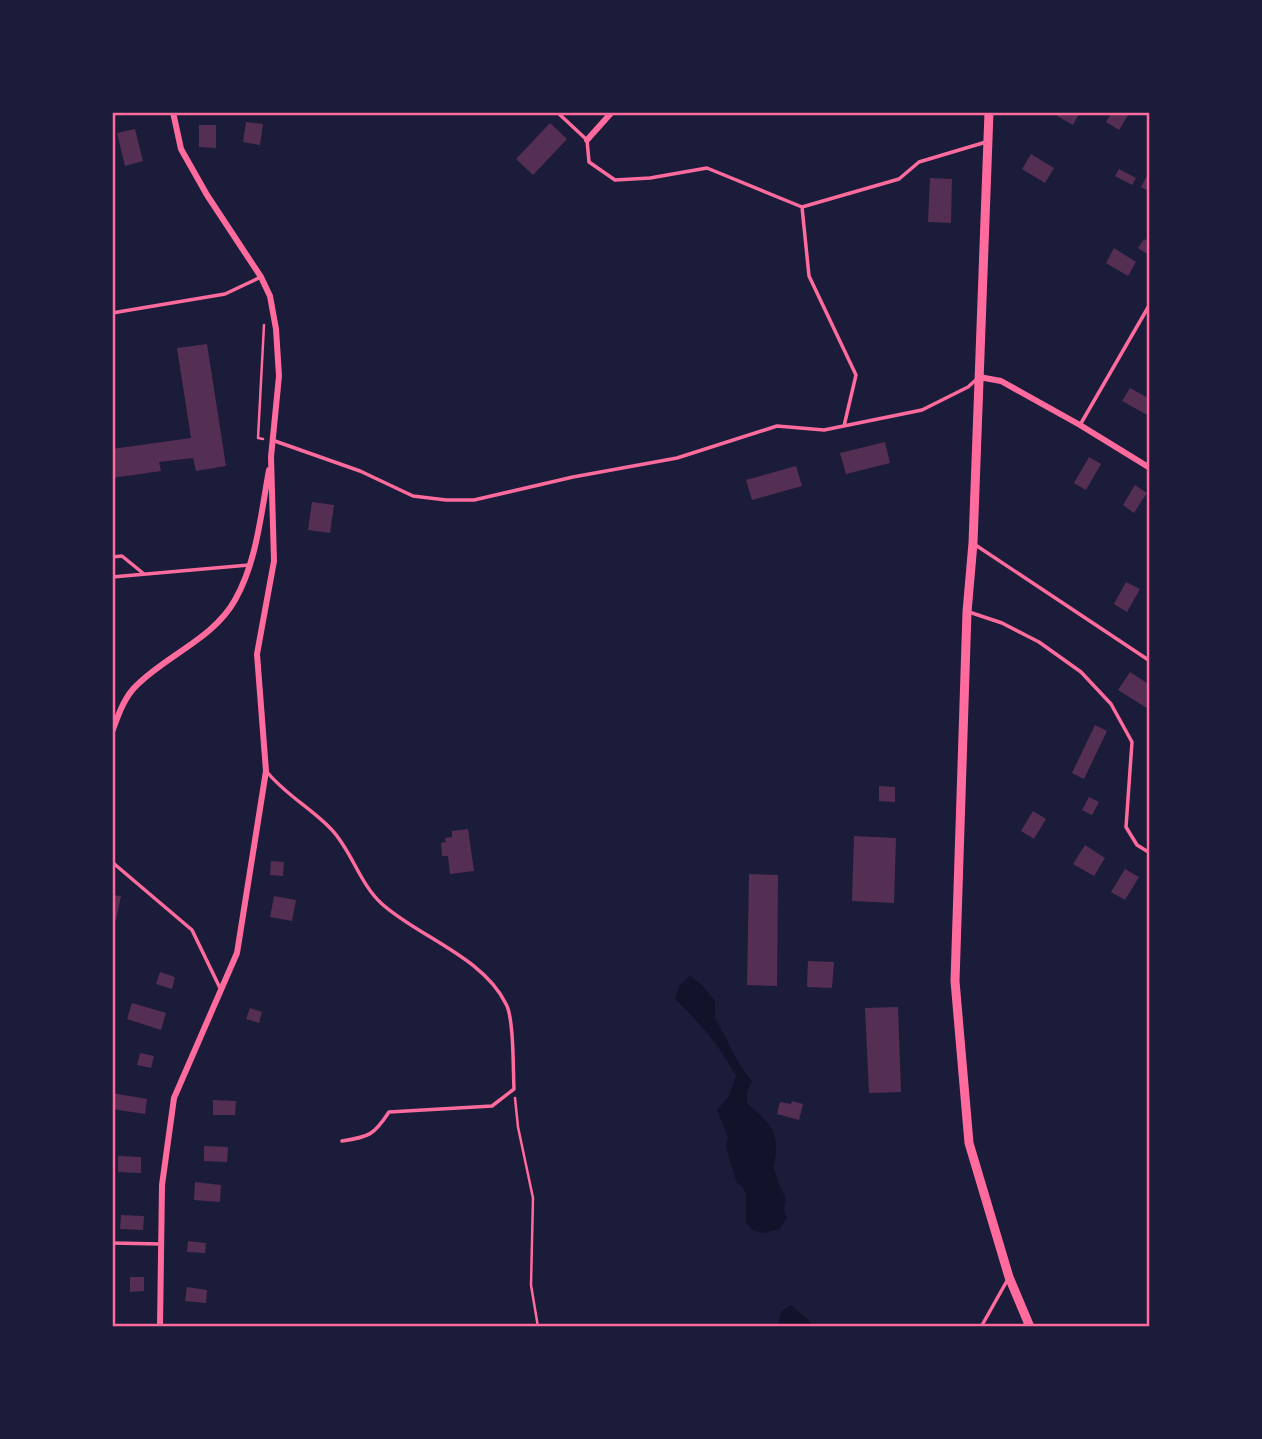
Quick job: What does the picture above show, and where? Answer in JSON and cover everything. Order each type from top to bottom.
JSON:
[{"type":"main road","points":[[989,112],[973,543],[967,611],[955,981],[969,1143],[1009,1277],[1030,1327]]},
{"type":"street","points":[[160,1327],[162,1185],[174,1098],[237,953],[265,771],[257,654],[274,561],[271,457],[279,376],[276,329],[270,296],[261,277],[207,195],[181,149],[173,112]]},
{"type":"street","points":[[587,140],[612,112]]},
{"type":"street","points":[[979,377],[1001,381],[1150,468]]},
{"type":"street","points":[[112,732],[122,707],[136,685],[217,624],[235,602],[251,565],[271,457]]},
{"type":"lane","points":[[557,112],[587,140],[589,162],[615,180],[650,178],[707,168],[803,207],[900,179],[919,162],[988,142]]},
{"type":"lane","points":[[803,207],[809,276],[856,375],[844,426]]},
{"type":"lane","points":[[112,313],[225,294],[261,277]]},
{"type":"lane","points":[[1080,425],[1150,304]]},
{"type":"lane","points":[[272,440],[360,471],[412,496],[474,500],[573,477],[677,458],[777,426],[824,430],[922,410],[968,387],[979,377]]},
{"type":"lane","points":[[973,543],[1150,661]]},
{"type":"lane","points":[[112,557],[122,555],[144,574]]},
{"type":"lane","points":[[112,577],[251,565]]},
{"type":"lane","points":[[967,611],[1002,622],[1039,642],[1080,672],[1111,704],[1132,742],[1126,827],[1138,845],[1150,853]]},
{"type":"lane","points":[[265,771],[282,790],[332,829],[364,881],[382,904],[456,953],[497,987],[508,1007],[514,1089],[492,1106],[389,1112],[380,1126],[365,1137],[342,1141]]},
{"type":"lane","points":[[112,862],[192,930],[221,990]]},
{"type":"lane","points":[[112,1243],[162,1244]]},
{"type":"lane","points":[[981,1327],[1009,1277]]},
{"type":"path","points":[[264,323],[257,438],[272,440]]},
{"type":"path","points":[[514,1089],[518,1127],[533,1198],[531,1285],[538,1327]]},
{"type":"shaded area","points":[[690,976],[701,984],[715,1001],[715,1018],[741,1067],[752,1081],[747,1091],[747,1103],[768,1124],[775,1138],[773,1168],[786,1198],[784,1209],[787,1218],[779,1229],[763,1233],[753,1230],[746,1223],[746,1194],[743,1187],[737,1183],[726,1147],[728,1137],[717,1110],[729,1096],[736,1076],[709,1035],[675,999],[679,986]]},
{"type":"shaded area","points":[[791,1305],[816,1327],[778,1327],[781,1312]]},
{"type":"building","points":[[1060,112],[1080,112],[1073,125],[1057,116]]},
{"type":"building","points":[[1112,112],[1130,112],[1119,130],[1106,122]]},
{"type":"building","points":[[246,122],[263,124],[260,145],[243,142]]},
{"type":"building","points":[[550,123],[567,139],[533,175],[516,159]]},
{"type":"building","points":[[199,125],[216,125],[216,148],[199,147]]},
{"type":"building","points":[[135,129],[143,161],[125,166],[117,133]]},
{"type":"building","points":[[1031,154],[1054,168],[1045,183],[1022,169]]},
{"type":"building","points":[[1119,169],[1136,178],[1132,185],[1115,176]]},
{"type":"building","points":[[1150,170],[1150,192],[1141,187]]},
{"type":"building","points":[[930,178],[952,179],[951,223],[928,222]]},
{"type":"building","points":[[1144,239],[1150,243],[1150,256],[1138,248]]},
{"type":"building","points":[[1114,248],[1136,262],[1128,276],[1106,263]]},
{"type":"building","points":[[207,344],[226,466],[196,471],[193,458],[159,462],[161,471],[112,478],[112,449],[191,438],[177,348]]},
{"type":"building","points":[[1130,388],[1150,399],[1149,416],[1122,401]]},
{"type":"building","points":[[885,442],[890,463],[846,474],[840,453]]},
{"type":"building","points":[[1089,457],[1101,464],[1086,490],[1074,483]]},
{"type":"building","points":[[796,466],[802,486],[752,500],[746,480]]},
{"type":"building","points":[[1135,485],[1147,493],[1134,513],[1123,505]]},
{"type":"building","points":[[312,502],[334,505],[330,533],[308,530]]},
{"type":"building","points":[[1126,582],[1140,589],[1127,612],[1114,604]]},
{"type":"building","points":[[1130,672],[1150,685],[1150,710],[1118,690]]},
{"type":"building","points":[[1095,725],[1107,731],[1084,779],[1072,773]]},
{"type":"building","points":[[879,786],[895,787],[895,802],[879,801]]},
{"type":"building","points":[[1089,797],[1099,802],[1092,815],[1082,810]]},
{"type":"building","points":[[1033,811],[1046,819],[1034,839],[1021,831]]},
{"type":"building","points":[[468,829],[474,871],[450,874],[448,856],[442,856],[441,843],[446,842],[445,838],[452,837],[452,831]]},
{"type":"building","points":[[854,836],[896,838],[894,903],[852,901]]},
{"type":"building","points":[[1085,845],[1105,858],[1094,876],[1073,864]]},
{"type":"building","points":[[271,861],[284,862],[283,876],[270,875]]},
{"type":"building","points":[[1125,869],[1139,877],[1125,900],[1111,892]]},
{"type":"building","points":[[749,874],[778,875],[777,986],[747,985]]},
{"type":"building","points":[[112,895],[121,896],[116,920],[112,919]]},
{"type":"building","points":[[274,896],[296,900],[292,921],[270,917]]},
{"type":"building","points":[[808,961],[834,962],[832,988],[807,987]]},
{"type":"building","points":[[160,972],[175,977],[172,989],[156,984]]},
{"type":"building","points":[[132,1003],[166,1013],[161,1030],[127,1019]]},
{"type":"building","points":[[898,1007],[901,1092],[869,1093],[865,1008]]},
{"type":"building","points":[[250,1008],[262,1012],[259,1023],[246,1019]]},
{"type":"building","points":[[140,1053],[154,1056],[151,1068],[137,1065]]},
{"type":"building","points":[[112,1093],[147,1099],[145,1114],[112,1109]]},
{"type":"building","points":[[213,1100],[236,1101],[235,1115],[213,1115]]},
{"type":"building","points":[[792,1101],[803,1104],[799,1120],[777,1114],[780,1102],[791,1104]]},
{"type":"building","points":[[204,1146],[228,1147],[227,1162],[204,1161]]},
{"type":"building","points":[[118,1156],[141,1157],[141,1173],[118,1172]]},
{"type":"building","points":[[195,1182],[221,1185],[220,1202],[194,1200]]},
{"type":"building","points":[[121,1215],[144,1216],[143,1230],[120,1229]]},
{"type":"building","points":[[188,1241],[206,1243],[205,1253],[187,1252]]},
{"type":"building","points":[[130,1277],[144,1277],[144,1291],[130,1292]]},
{"type":"building","points":[[187,1287],[207,1290],[206,1303],[185,1301]]}]
